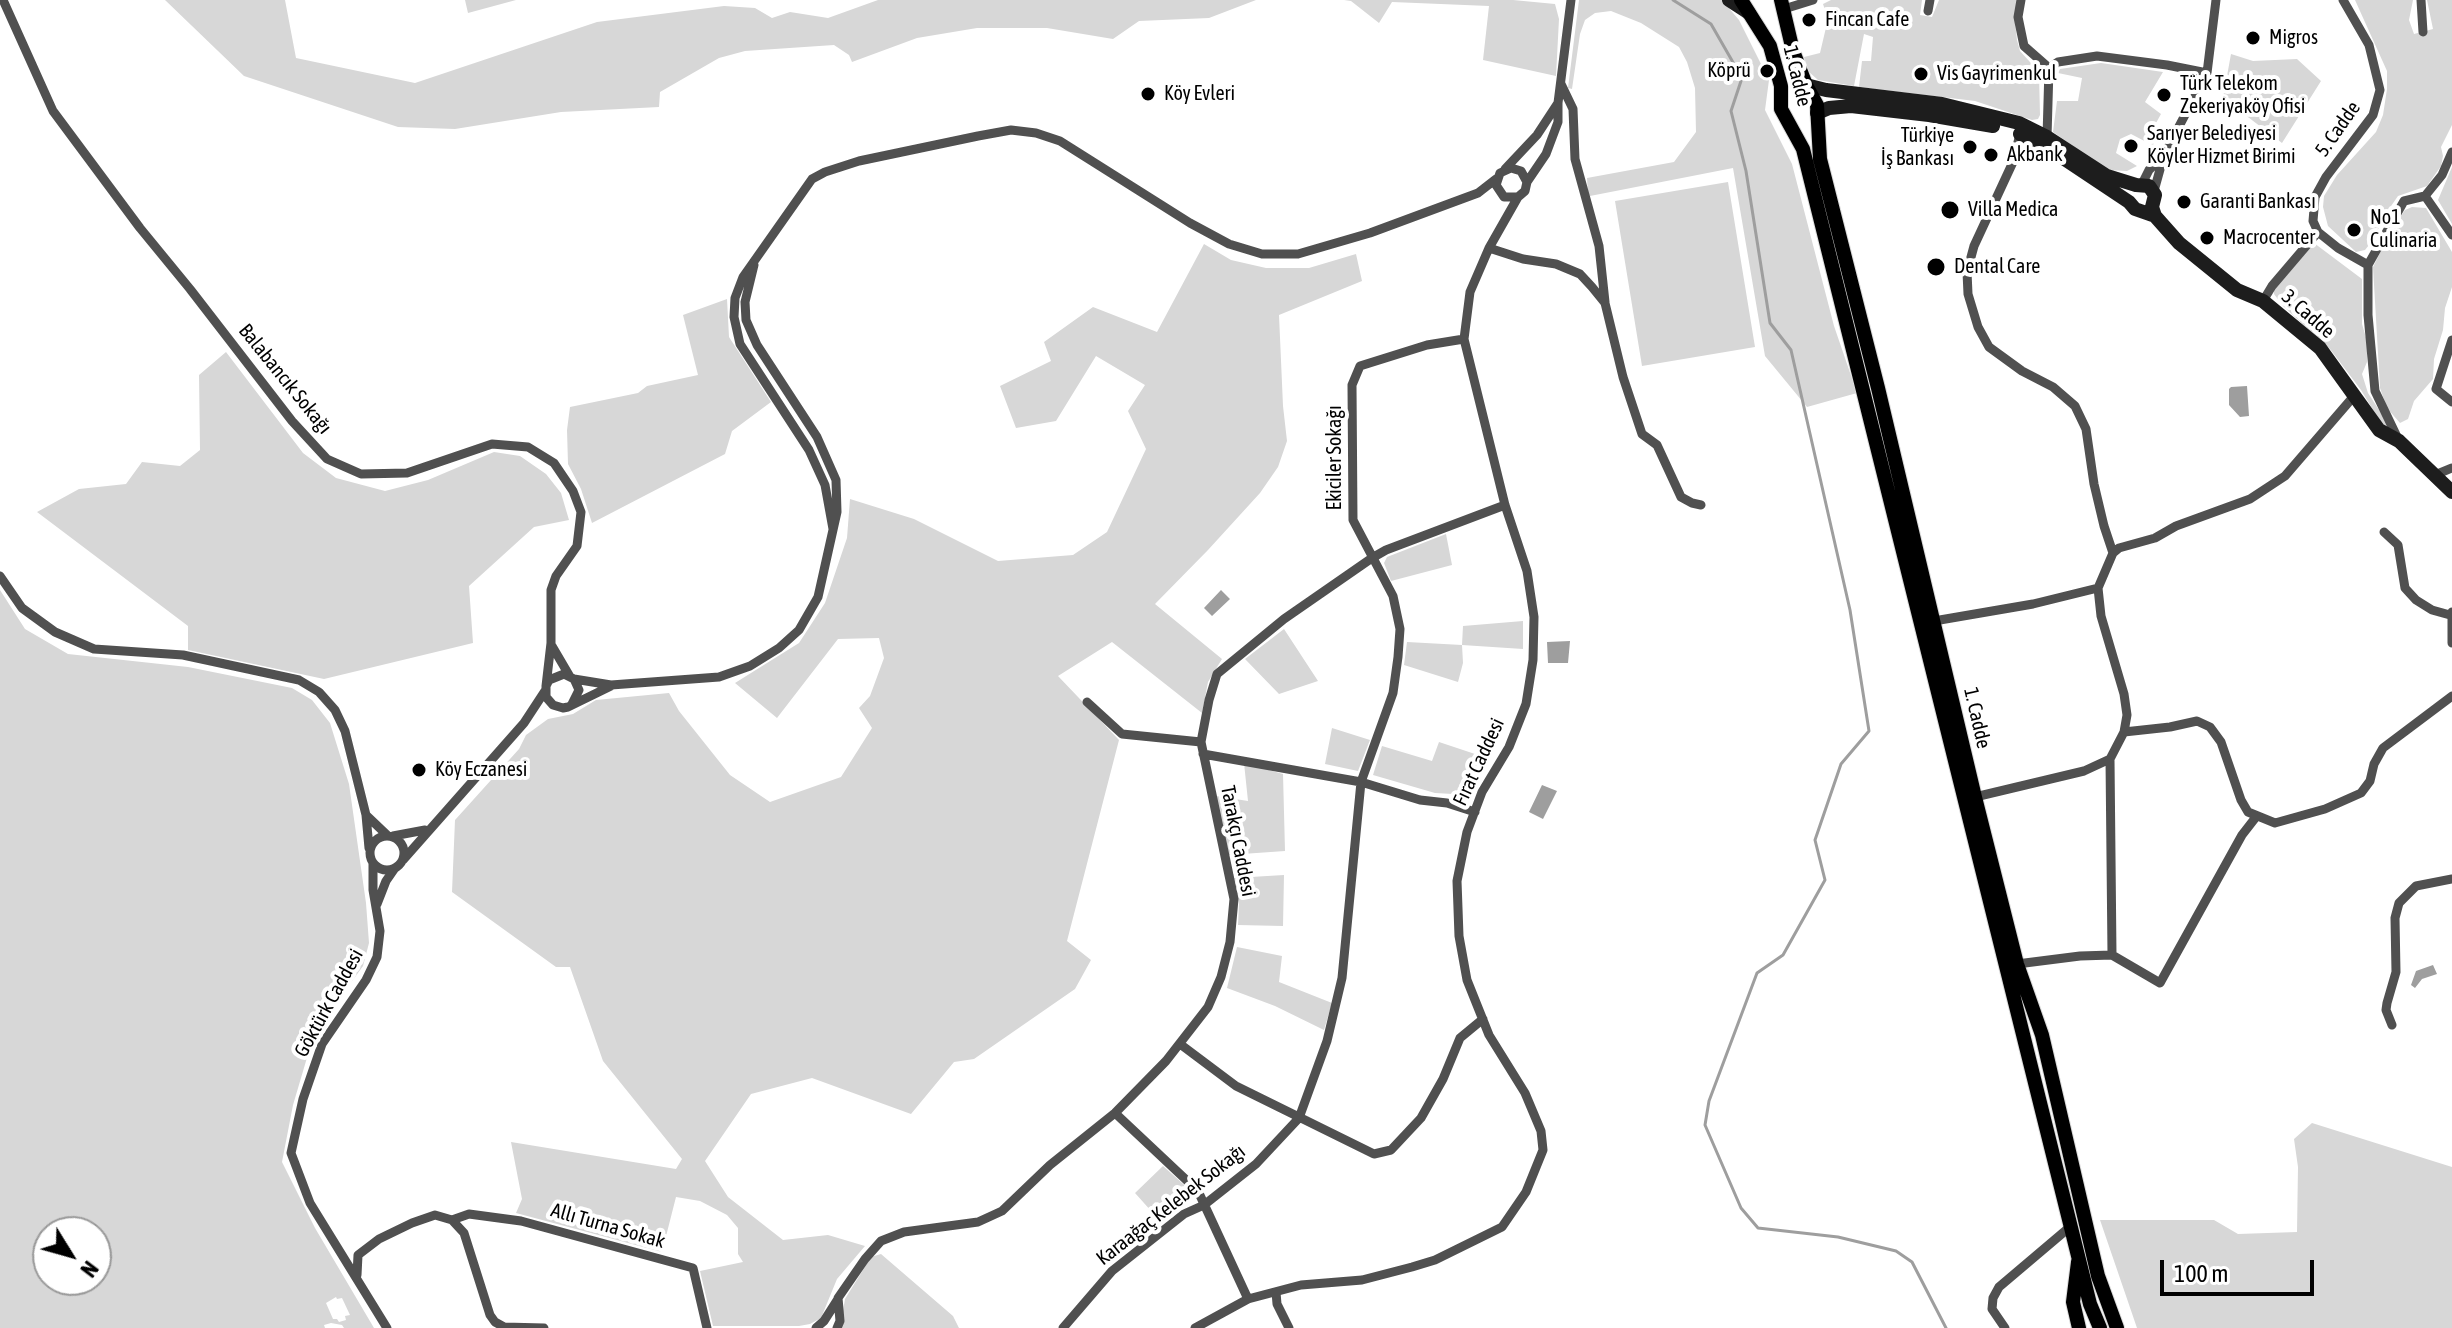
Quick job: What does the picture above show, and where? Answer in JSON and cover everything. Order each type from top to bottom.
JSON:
[{"type":"main road","points":[[1729,0],[1745,7]]},
{"type":"main road","name":"1. Cadde","points":[[1782,4],[1793,51],[1814,99],[1820,159],[1975,797],[2017,964],[2042,1035],[2098,1276],[2117,1328]]},
{"type":"main road","name":"1. Cadde","points":[[1745,7],[1770,46],[1778,68],[1781,109],[1800,140],[2090,1304],[2100,1328]]},
{"type":"main road","points":[[1806,85],[1942,104],[2019,123],[2047,137],[2107,176],[2144,187],[2155,199],[2150,211],[2135,209],[2048,148],[2020,134],[1973,122],[1851,106],[1829,108],[1817,113]]},
{"type":"main road","name":"1. Cadde","points":[[1788,121],[1807,123],[1817,113]]},
{"type":"main road","points":[[2129,202],[2130,191],[2144,187]]},
{"type":"main road","name":"3. Cadde","points":[[2150,211],[2179,243],[2237,290],[2263,301],[2320,348],[2379,430],[2399,441],[2452,492]]},
{"type":"main road","points":[[2079,1257],[2073,1302],[2079,1328]]},
{"type":"street","name":"Balabancık Sokağı","points":[[3,0],[53,111],[140,228],[292,421],[327,459],[361,474],[407,473],[492,444],[528,447],[554,463],[573,491],[581,512],[577,546],[556,576],[551,590],[551,643],[545,688]]},
{"type":"street","points":[[1478,193],[1518,197],[1525,191],[1527,182],[1546,154],[1558,122],[1571,0]]},
{"type":"street","points":[[1782,4],[1813,0]]},
{"type":"street","points":[[1928,11],[1930,0]]},
{"type":"street","points":[[2021,0],[2018,17],[2024,46],[2049,68]]},
{"type":"street","points":[[2144,187],[2207,73],[2216,0]]},
{"type":"street","name":"5. Cadde","points":[[2318,232],[2313,221],[2315,197],[2326,177],[2373,115],[2380,90],[2369,45],[2343,0]]},
{"type":"street","points":[[2421,0],[2423,32]]},
{"type":"street","points":[[2049,68],[2058,62],[2097,56],[2207,73]]},
{"type":"street","points":[[2047,137],[2049,68]]},
{"type":"street","points":[[1561,84],[1573,109],[1575,159],[1599,246],[1605,303],[1623,377],[1642,434],[1657,445],[1681,497],[1701,505]]},
{"type":"street","points":[[833,529],[825,485],[809,450],[740,344],[734,317],[735,298],[743,277],[812,179],[825,172],[917,148],[1011,130],[1036,133],[1060,141],[1229,244],[1262,254],[1298,254],[1370,233],[1478,193],[1496,179],[1537,135],[1558,103]]},
{"type":"street","points":[[2020,134],[2013,162],[1974,246],[1967,272],[1968,294],[1978,327],[1989,347],[2022,371],[2053,387],[2075,406],[2086,429],[2097,498],[2113,553]]},
{"type":"street","points":[[2399,441],[2396,429],[2375,391],[2368,315],[2368,265],[2404,201],[2425,196],[2442,175],[2452,152]]},
{"type":"street","points":[[1505,169],[1517,169],[1524,174],[1527,182]]},
{"type":"street","points":[[1496,179],[1506,215]]},
{"type":"street","points":[[2425,196],[2452,235]]},
{"type":"street","name":"Fırat Caddesi","points":[[1195,1328],[1248,1299],[1301,1285],[1362,1280],[1412,1267],[1435,1260],[1502,1227],[1526,1192],[1543,1150],[1541,1131],[1525,1093],[1489,1035],[1467,980],[1459,936],[1457,881],[1467,832],[1482,792],[1509,747],[1526,704],[1533,660],[1534,617],[1527,571],[1505,505],[1464,339],[1470,292],[1489,248],[1518,197]]},
{"type":"street","points":[[2263,301],[2318,232],[2359,262],[2368,265]]},
{"type":"street","points":[[1489,248],[1523,259],[1556,264],[1580,274],[1605,303]]},
{"type":"street","points":[[524,723],[549,680],[558,674],[611,685],[719,677],[750,666],[779,648],[799,630],[818,597],[837,512],[836,480],[817,437],[757,345],[746,320],[745,302],[755,261]]},
{"type":"street","name":"Ekiciler Sokağı","points":[[1372,558],[1353,520],[1352,385],[1360,366],[1427,345],[1464,339]]},
{"type":"street","points":[[2452,340],[2436,389],[2452,402]]},
{"type":"street","points":[[2112,955],[2110,759],[2124,732],[2127,715],[2124,694],[2101,616],[2098,588],[2113,553],[2119,548],[2155,538],[2176,526],[2250,499],[2285,476],[2354,396]]},
{"type":"street","points":[[2435,475],[2452,468]]},
{"type":"street","name":"Tarakçı Caddesi","points":[[816,1328],[881,1241],[904,1232],[978,1222],[1002,1211],[1050,1165],[1115,1113],[1166,1061],[1208,1007],[1221,977],[1230,942],[1234,899],[1201,742],[1217,674],[1284,619],[1372,558],[1505,505]]},
{"type":"street","points":[[2384,532],[2398,545],[2405,588],[2432,610],[2451,613],[2452,643]]},
{"type":"street","name":"Karaağaç Kelebek Sokağı","points":[[1063,1328],[1112,1271],[1184,1214],[1204,1205],[1256,1164],[1299,1118],[1327,1041],[1342,978],[1361,782],[1393,693],[1400,629],[1393,596],[1372,558]]},
{"type":"street","points":[[0,576],[22,608],[55,632],[94,649],[183,655],[299,680],[319,692],[335,710],[345,731],[366,815],[373,864],[384,870],[395,868],[403,860],[524,723],[540,711],[572,704],[611,685]]},
{"type":"street","points":[[1934,621],[2033,604],[2098,588]]},
{"type":"street","name":"Balabancık Sokağı","points":[[551,643],[560,664],[572,678]]},
{"type":"street","points":[[572,678],[579,690],[572,704]]},
{"type":"street","points":[[545,688],[549,702],[557,707]]},
{"type":"street","points":[[2124,732],[2197,721],[2210,727],[2221,742],[2248,812],[2275,823],[2325,809],[2361,793],[2370,781],[2374,764],[2383,748],[2452,696]]},
{"type":"street","points":[[1087,702],[1122,734],[1201,742]]},
{"type":"street","points":[[1203,754],[1361,782],[1475,812]]},
{"type":"street","points":[[1975,797],[2084,771],[2110,759]]},
{"type":"street","points":[[366,815],[401,843],[403,860]]},
{"type":"street","points":[[2017,964],[2112,955],[2160,983],[2242,835],[2256,817]]},
{"type":"street","points":[[369,848],[376,839],[428,829]]},
{"type":"street","name":"Göktürk Caddesi","points":[[373,864],[380,931],[377,957],[366,980],[322,1044],[303,1099],[291,1153],[310,1203],[387,1328]]},
{"type":"street","name":"Göktürk Caddesi","points":[[376,907],[395,868]]},
{"type":"street","points":[[2392,1025],[2387,1003],[2396,972],[2395,918],[2399,903],[2416,886],[2452,879]]},
{"type":"street","points":[[1180,1044],[1236,1086],[1374,1154],[1391,1150],[1421,1118],[1443,1079],[1460,1038],[1483,1019]]},
{"type":"street","points":[[1115,1113],[1198,1191],[1248,1299]]},
{"type":"street","name":"Allı Turna Sokak","points":[[452,1220],[469,1214],[521,1221],[693,1268],[707,1328]]},
{"type":"street","points":[[357,1278],[358,1255],[379,1239],[435,1215],[452,1220],[464,1233],[490,1315],[495,1322],[504,1327],[544,1328]]},
{"type":"street","points":[[2005,1328],[1992,1309],[1999,1287],[2071,1226]]},
{"type":"street","points":[[1276,1292],[1277,1304],[1289,1328]]},
{"type":"street","points":[[837,1328],[840,1321],[838,1298]]},
{"type":"shaded area","points":[[165,0],[285,0],[296,58],[415,83],[597,22],[724,6],[755,8],[772,18],[790,12],[828,18],[878,0],[1256,0],[1209,18],[1139,21],[1113,39],[1047,28],[977,28],[917,38],[852,62],[849,55],[834,45],[745,51],[719,58],[660,92],[659,107],[561,112],[455,129],[398,127],[244,76]]},
{"type":"shaded area","points":[[465,0],[516,0],[468,13]]},
{"type":"shaded area","points":[[1344,0],[1513,0],[1555,4],[1559,19],[1556,76],[1483,60],[1489,6],[1392,2],[1379,23],[1351,1]]},
{"type":"shaded area","points":[[1579,0],[1722,0],[1739,20],[1769,80],[1765,110],[1792,164],[1834,326],[1857,393],[1807,407],[1765,356],[1733,168],[1588,194],[1587,178],[1674,162],[1696,132],[1695,88],[1679,47],[1641,23],[1611,11],[1595,13],[1585,20],[1572,89],[1568,88]]},
{"type":"shaded area","points":[[1831,0],[1922,0],[1920,15],[1932,17],[1939,0],[2017,0],[2015,22],[2020,51],[2039,72],[2038,119],[2032,120],[1975,101],[1859,87],[1862,61],[1871,61],[1873,37],[1864,34],[1854,86],[1818,80],[1809,72],[1804,57],[1820,53],[1828,19],[1823,4]]},
{"type":"shaded area","points":[[2355,0],[2413,0],[2409,20],[2414,34],[2433,29],[2427,0],[2452,0],[2452,125],[2441,147],[2441,166],[2427,186],[2398,196],[2373,240],[2365,250],[2356,252],[2328,226],[2323,207],[2324,196],[2337,175],[2376,132],[2383,115],[2387,71]]},
{"type":"shaded area","points":[[2231,54],[2253,61],[2297,59],[2321,81],[2282,143],[2223,98]]},
{"type":"shaded area","points":[[2101,63],[2163,72],[2145,102],[2161,114],[2151,132],[2154,146],[2131,134],[2120,139],[2116,153],[2137,166],[2127,171],[2107,170],[2053,132],[2057,101],[2078,101],[2082,78],[2058,73],[2060,69]]},
{"type":"shaded area","points":[[2452,167],[2452,224],[2438,200]]},
{"type":"shaded area","points":[[1728,182],[1755,347],[1642,366],[1615,201]]},
{"type":"shaded area","points":[[2426,208],[2452,252],[2452,287],[2434,359],[2433,379],[2414,401],[2408,419],[2400,423],[2387,408],[2380,388],[2373,267],[2391,231],[2405,210]]},
{"type":"shaded area","points":[[2314,243],[2362,279],[2362,324],[2367,341],[2367,362],[2362,374],[2368,393],[2392,430],[2381,423],[2330,349],[2274,294],[2274,289]]},
{"type":"shaded area","points":[[1204,244],[1231,260],[1266,268],[1309,268],[1356,254],[1362,281],[1279,315],[1287,441],[1278,467],[1260,493],[1155,604],[1222,659],[1208,682],[1202,713],[1112,642],[1058,676],[1119,740],[1067,941],[1091,960],[1075,989],[974,1059],[954,1062],[911,1114],[812,1078],[751,1094],[705,1161],[728,1197],[783,1240],[828,1235],[865,1246],[837,1279],[821,1318],[810,1324],[713,1326],[700,1271],[743,1262],[738,1254],[738,1228],[727,1215],[700,1201],[676,1197],[662,1252],[516,1213],[522,1199],[511,1142],[676,1169],[682,1159],[603,1061],[570,967],[556,967],[452,892],[455,820],[519,749],[526,735],[548,719],[573,714],[596,700],[669,693],[679,711],[730,775],[770,802],[841,777],[872,728],[859,708],[870,696],[884,658],[879,638],[838,639],[777,718],[735,683],[799,643],[825,603],[847,538],[850,499],[914,519],[998,561],[1073,555],[1107,532],[1146,449],[1128,411],[1145,385],[1096,356],[1056,421],[1016,428],[1000,386],[1051,361],[1044,342],[1093,307],[1157,332]]},
{"type":"shaded area","points":[[727,299],[729,337],[771,402],[732,431],[725,454],[592,523],[581,489],[568,464],[570,407],[638,393],[647,386],[698,375],[683,315]]},
{"type":"shaded area","points":[[226,352],[303,453],[336,478],[385,491],[428,480],[494,452],[520,456],[546,474],[561,493],[569,520],[534,527],[469,586],[473,643],[324,679],[188,650],[188,626],[37,512],[79,489],[126,484],[142,462],[180,466],[200,450],[199,375]]},
{"type":"shaded area","points":[[2247,386],[2249,416],[2240,417],[2229,405],[2229,389]]},
{"type":"shaded area","points":[[1446,534],[1452,565],[1391,581],[1384,563],[1387,557]]},
{"type":"shaded area","points":[[0,590],[25,629],[68,654],[188,667],[292,688],[312,700],[330,723],[349,784],[369,943],[363,966],[314,1034],[293,1105],[282,1162],[315,1228],[374,1328],[344,1328],[331,1323],[324,1325],[325,1328],[0,1328]],"holes":[[[342,1298],[350,1315],[339,1322],[333,1319],[326,1303]]]},
{"type":"shaded area","points":[[1221,590],[1230,599],[1212,616],[1204,608]]},
{"type":"shaded area","points":[[1523,621],[1523,649],[1462,645],[1463,626]]},
{"type":"shaded area","points":[[1284,629],[1318,681],[1279,694],[1245,659]]},
{"type":"shaded area","points":[[1570,641],[1568,663],[1548,663],[1547,642]]},
{"type":"shaded area","points":[[1407,642],[1462,645],[1463,663],[1458,682],[1404,665]]},
{"type":"shaded area","points":[[1332,728],[1370,740],[1358,771],[1325,764]]},
{"type":"shaded area","points":[[1439,742],[1487,758],[1466,789],[1453,794],[1435,793],[1373,775],[1382,746],[1432,761]]},
{"type":"shaded area","points":[[1244,763],[1283,774],[1285,851],[1228,855],[1216,796],[1248,801]]},
{"type":"shaded area","points":[[1542,785],[1557,791],[1543,819],[1529,812]]},
{"type":"shaded area","points":[[1284,875],[1283,926],[1238,925],[1239,903],[1234,878]]},
{"type":"shaded area","points":[[1237,947],[1282,956],[1279,982],[1332,1003],[1324,1030],[1275,1006],[1227,988]]},
{"type":"shaded area","points":[[2433,965],[2437,974],[2422,979],[2415,988],[2411,985],[2416,971]]},
{"type":"shaded area","points":[[2312,1123],[2452,1167],[2452,1328],[2137,1328],[2100,1220],[2214,1220],[2238,1234],[2297,1232],[2298,1167],[2294,1139]]},
{"type":"shaded area","points":[[1163,1166],[1192,1195],[1161,1222],[1135,1193]]},
{"type":"shaded area","points":[[881,1254],[953,1316],[959,1328],[840,1328],[845,1299],[871,1257]]},
{"type":"waterway","points":[[1673,0],[1711,24],[1742,78],[1731,111],[1746,171],[1770,323],[1791,350],[1850,610],[1869,731],[1841,764],[1815,840],[1825,880],[1783,955],[1757,973],[1709,1101],[1705,1125],[1741,1208],[1758,1228],[1838,1237],[1896,1251],[1912,1262],[1946,1328]]},
{"type":"place","name":"Fincan Cafe","points":[[1809,20]]},
{"type":"place","name":"Migros","points":[[2253,38]]},
{"type":"place","name":"Köprü","points":[[1767,71]]},
{"type":"place","name":"Vis Gayrimenkul","points":[[1921,74]]},
{"type":"place","name":"Köy Evleri","points":[[1148,94]]},
{"type":"place","name":"Türk Telekom Zekeriyaköy Ofisi","points":[[2164,95]]},
{"type":"place","name":"Sarıyer Belediyesi Köyler Hizmet Birimi","points":[[2131,146]]},
{"type":"place","name":"Türkiye İş Bankası","points":[[1970,147]]},
{"type":"place","name":"Akbank","points":[[1991,155]]},
{"type":"place","name":"Garanti Bankası","points":[[2184,202]]},
{"type":"place","name":"Villa Medica","points":[[1950,210]]},
{"type":"place","name":"No1 Culinaria","points":[[2354,230]]},
{"type":"place","name":"Macrocenter","points":[[2207,238]]},
{"type":"place","name":"Dental Care","points":[[1936,267]]},
{"type":"place","name":"Köy Eczanesi","points":[[419,770]]}]
